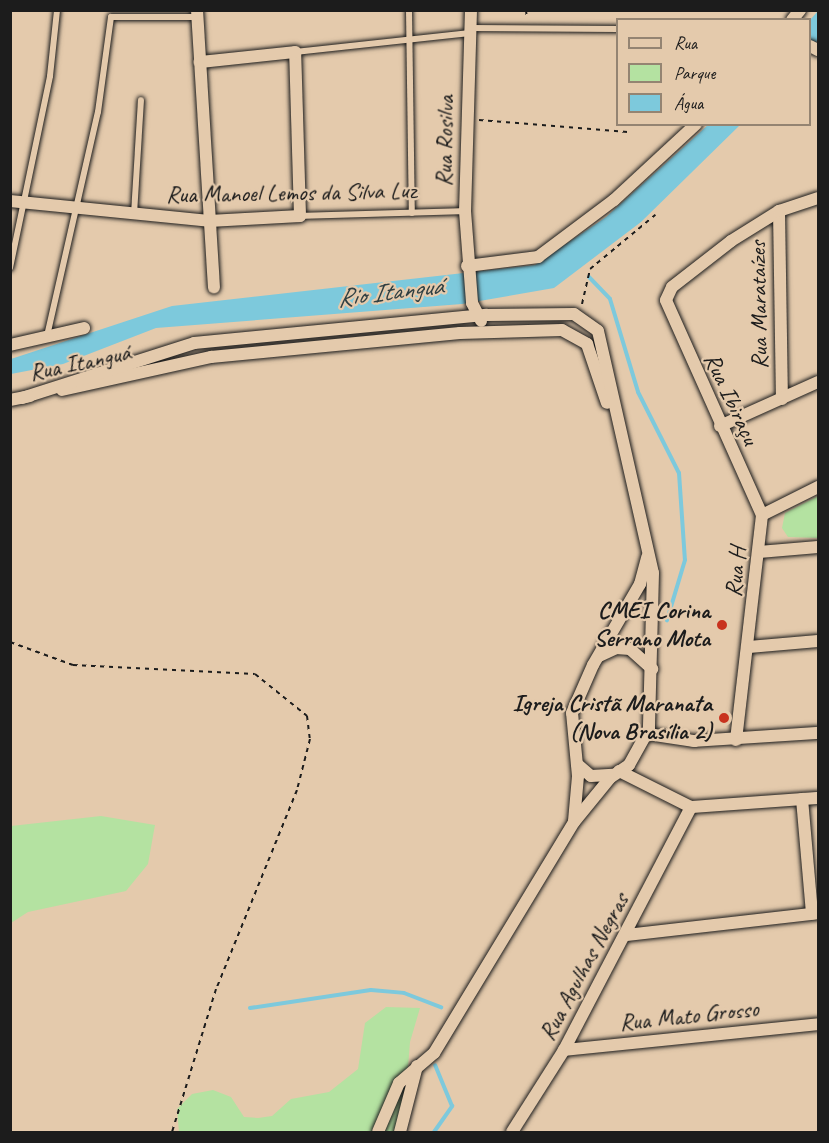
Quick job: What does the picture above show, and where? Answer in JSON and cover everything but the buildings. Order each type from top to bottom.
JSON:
[{"type":"street","name":"Rua Rosilva","points":[[471,10],[464,119],[467,269],[474,309]]},
{"type":"street","points":[[198,14],[214,287]]},
{"type":"street","points":[[201,62],[295,52],[300,216]]},
{"type":"street","points":[[467,269],[538,257],[614,200],[694,126]]},
{"type":"street","points":[[778,211],[819,198]]},
{"type":"street","name":"Rua Manoel Lemos da Silva Luz","points":[[10,201],[209,221],[300,216]]},
{"type":"street","name":"Rua Ibiraçu","points":[[762,514],[720,426],[666,300],[672,287],[730,241],[778,211]]},
{"type":"street","name":"Rua Marataízes","points":[[778,211],[782,399]]},
{"type":"street","points":[[474,309],[492,331]]},
{"type":"street","name":"Rua Itanguá","points":[[16,399],[194,343],[474,309],[581,316],[601,338],[655,586],[648,734]]},
{"type":"street","points":[[10,345],[84,328]]},
{"type":"street","name":"Rua Itanguá","points":[[16,399],[198,359],[492,331],[568,330],[584,338],[624,452]]},
{"type":"street","points":[[720,426],[819,382]]},
{"type":"street","points":[[762,514],[819,487]]},
{"type":"street","name":"Rua H","points":[[736,740],[749,647],[762,514]]},
{"type":"street","points":[[759,552],[819,547]]},
{"type":"street","name":"Rua Itanguá","points":[[574,822],[577,764],[571,724],[593,664],[640,584],[648,550]]},
{"type":"street","points":[[749,647],[819,641]]},
{"type":"street","points":[[593,664],[602,653],[623,647],[642,654],[652,670]]},
{"type":"street","points":[[378,1132],[399,1083],[439,1045],[574,822],[648,734],[684,741],[819,734]]},
{"type":"street","points":[[577,764],[591,776],[616,773],[688,813],[819,798]]},
{"type":"street","points":[[626,935],[815,914],[802,799]]},
{"type":"street","name":"Rua Agulhas Negras","points":[[512,1132],[564,1050],[688,813]]},
{"type":"street","name":"Rua Mato Grosso","points":[[564,1050],[819,1024]]},
{"type":"street","points":[[400,1132],[417,1066]]},
{"type":"lane","points":[[10,268],[24,203],[57,10]]},
{"type":"lane","points":[[409,10],[407,41],[412,213]]},
{"type":"lane","points":[[46,338],[98,112],[111,17],[198,14]]},
{"type":"lane","points":[[295,52],[407,41],[471,31],[616,28]]},
{"type":"lane","points":[[134,215],[141,100]]},
{"type":"lane","name":"Rua Manoel Lemos da Silva Luz","points":[[300,216],[465,211]]},
{"type":"path","points":[[464,119],[628,132]]},
{"type":"path","points":[[581,316],[590,269],[655,215]]},
{"type":"path","points":[[10,642],[73,666],[255,674],[307,716],[310,739],[297,790],[216,989],[172,1132]]},
{"type":"green space","points":[[818,496],[818,538],[788,537],[782,528],[785,513]]},
{"type":"green space","points":[[101,816],[155,825],[148,864],[126,891],[28,912],[11,923],[11,826]]},
{"type":"green space","points":[[386,1007],[420,1008],[410,1042],[403,1132],[179,1132],[177,1109],[192,1094],[213,1090],[231,1097],[244,1117],[258,1118],[272,1116],[291,1099],[329,1092],[358,1069],[365,1023]]},
{"type":"water","points":[[818,11],[818,40],[811,48],[811,19]]},
{"type":"water","name":"Rio Itanguá","points":[[707,126],[739,126],[641,222],[554,288],[462,304],[156,328],[63,364],[11,374],[11,359],[172,306],[535,265],[606,217]]},
{"type":"waterway","points":[[589,277],[610,299],[638,392],[679,473],[685,560],[667,620]]},
{"type":"waterway","points":[[250,1008],[371,990],[404,993],[441,1007]]},
{"type":"waterway","points":[[434,1132],[452,1106],[435,1065]]},
{"type":"place","name":"CMEI Corina Serrano Mota","points":[[722,625]]},
{"type":"place","name":"Igreja Cristã Maranata (Nova Brasília 2)","points":[[724,718]]}]
